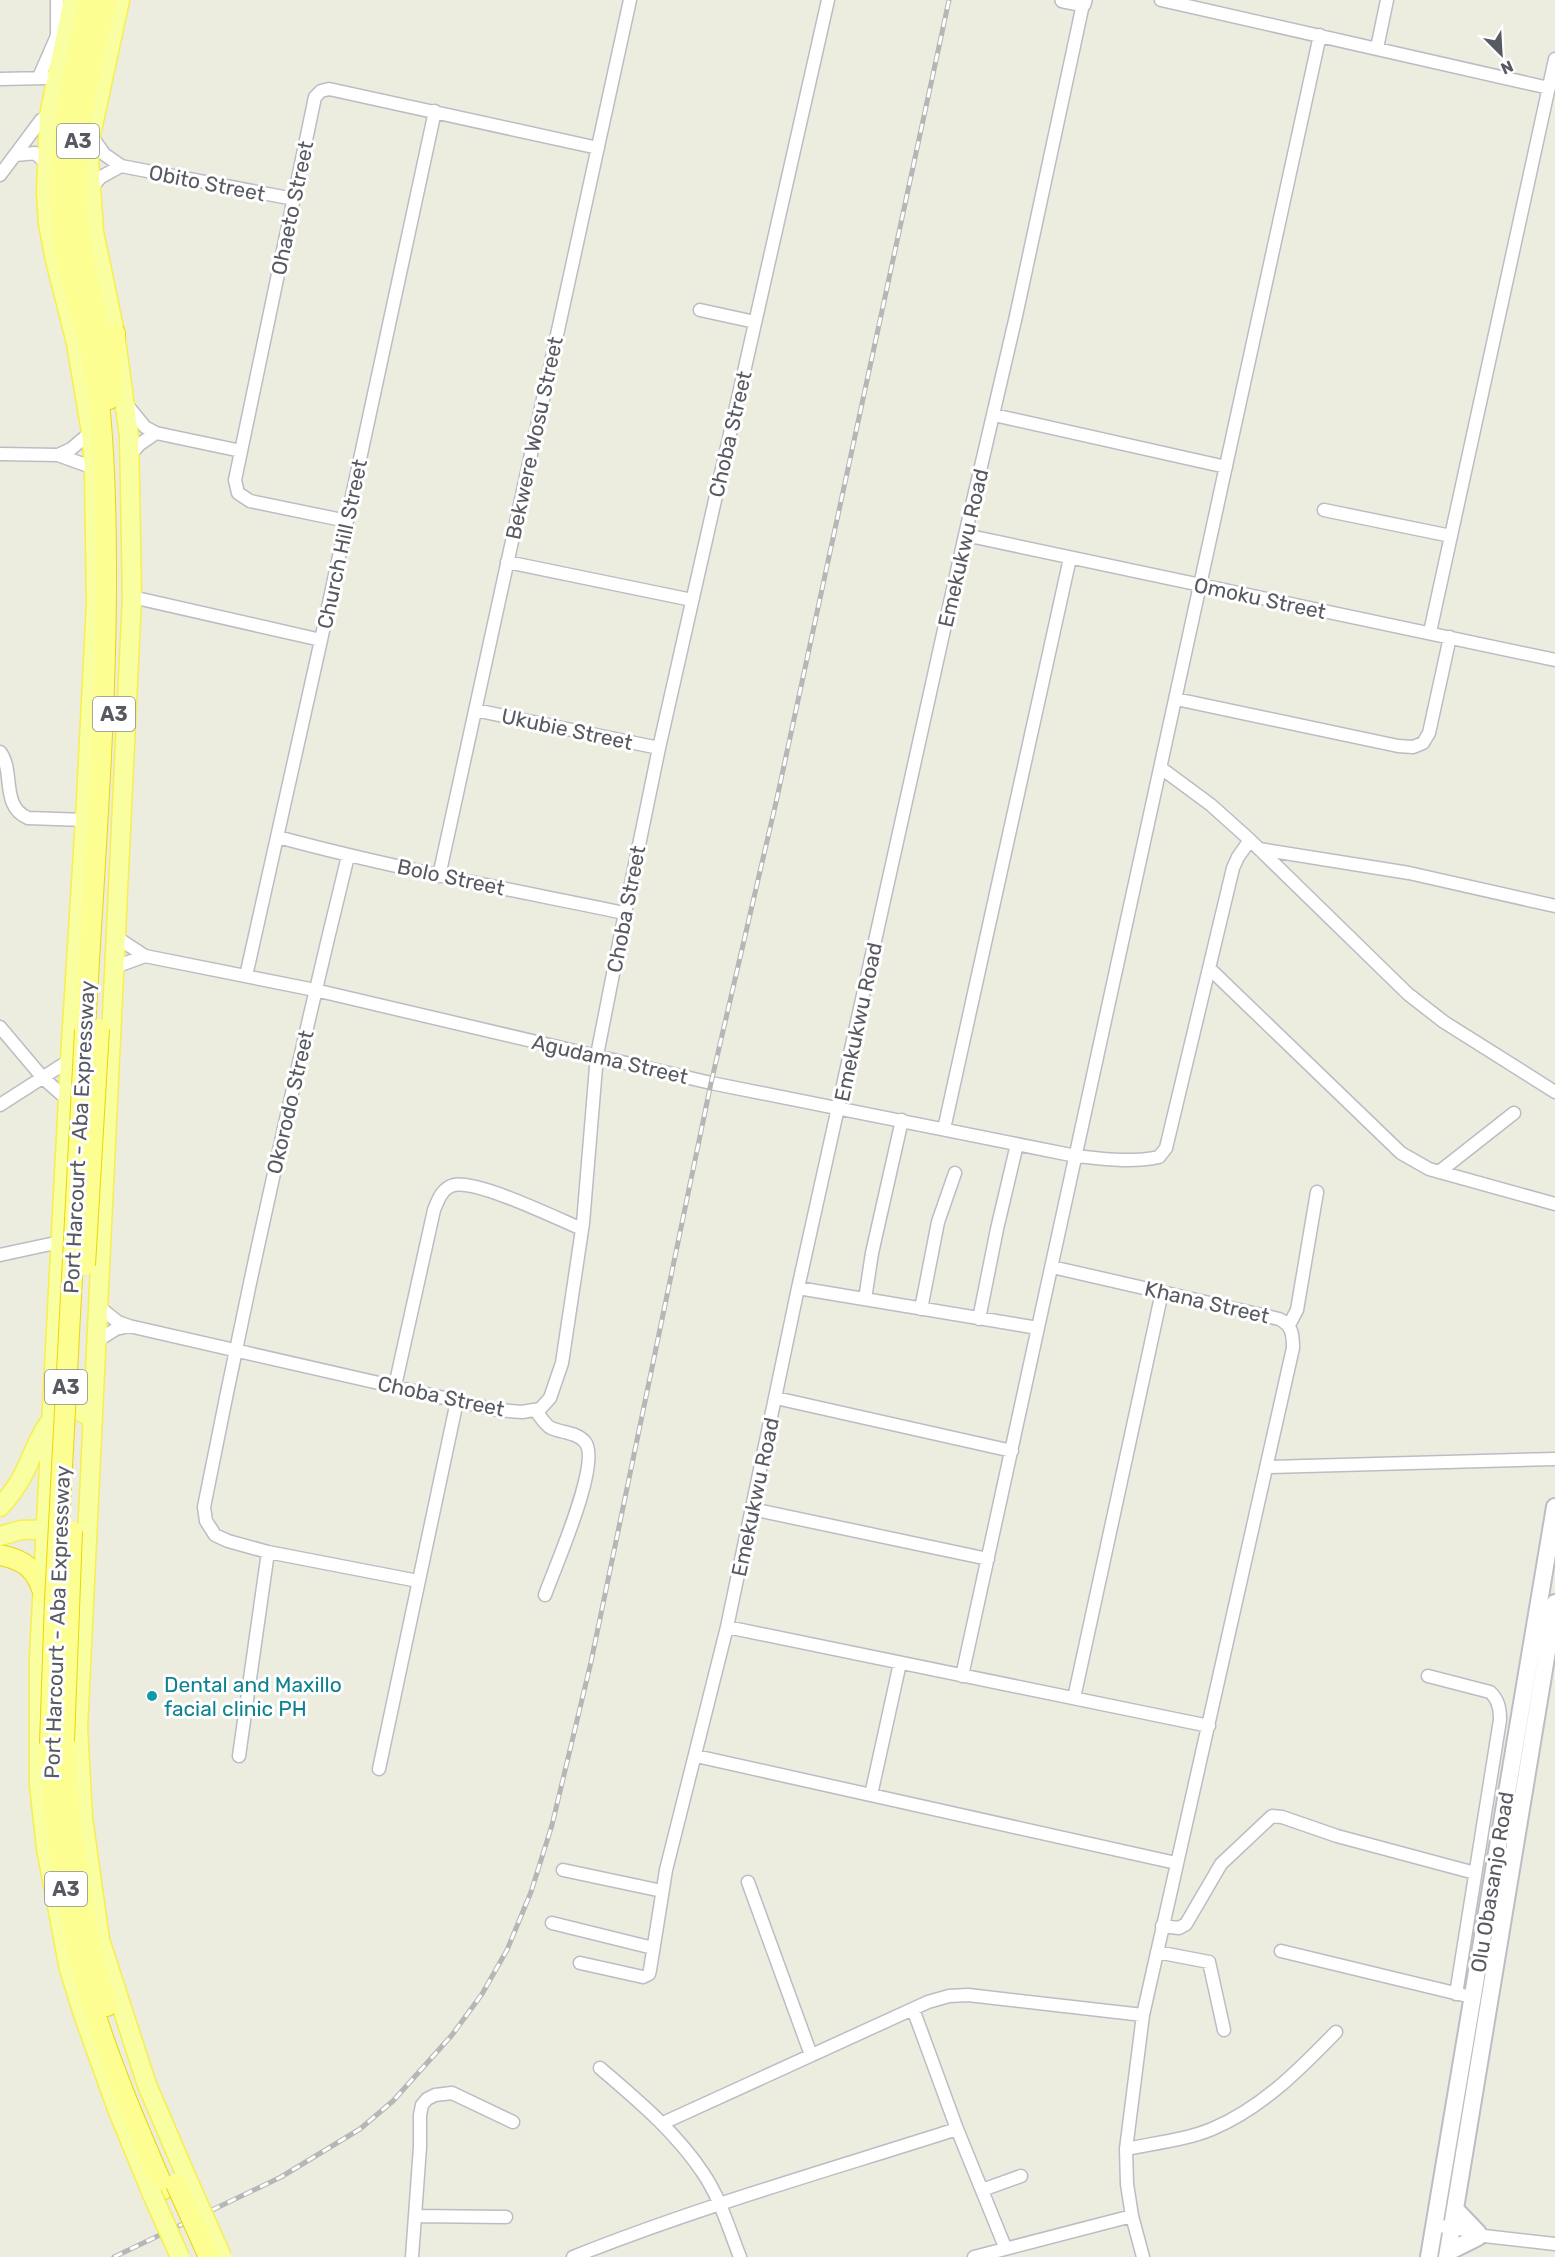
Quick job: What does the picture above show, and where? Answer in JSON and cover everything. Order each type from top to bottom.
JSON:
[{"type":"highway","name":"Port Harcourt - Aba Expressway","points":[[89,0],[70,88],[61,153],[60,205],[69,271],[89,345],[107,573],[106,647],[64,1694],[52,1788],[59,1851],[86,1983],[117,2075],[170,2186],[209,2257]]},
{"type":"highway","name":"Port Harcourt - Aba Expressway","points":[[92,1029],[120,575],[117,471],[118,401],[88,284],[77,209],[78,141],[86,87],[106,0]]},
{"type":"highway","points":[[115,333],[112,393],[118,401]]},
{"type":"highway","points":[[76,343],[86,365],[97,433]]},
{"type":"highway","points":[[0,1555],[22,1563],[33,1570],[44,1594]]},
{"type":"highway","name":"Port Harcourt - Aba Expressway","points":[[170,2186],[194,2257]]},
{"type":"main road","points":[[73,0],[48,78],[49,116],[46,163],[48,223],[76,343]]},
{"type":"main road","points":[[115,333],[94,232],[90,189],[91,135],[120,0]]},
{"type":"main road","points":[[118,401],[130,455],[132,597],[78,1728],[83,1818],[100,1940],[147,2085],[170,2186],[180,2257]]},
{"type":"main road","points":[[97,433],[94,468],[96,603],[60,1242],[38,1694],[39,1784],[46,1848],[69,1969],[117,2109],[222,2257]]},
{"type":"main road","points":[[0,1507],[23,1476],[42,1433],[60,1412],[73,1409],[85,1413],[93,1420]]},
{"type":"main road","name":"Olu Obasanjo Road","points":[[1429,2257],[1465,1996],[1555,1507]]},
{"type":"main road","points":[[0,1536],[21,1530],[87,1529]]},
{"type":"main road","name":"Olu Obasanjo Road","points":[[1448,2254],[1554,1610]]},
{"type":"main road","points":[[1448,2254],[1480,2235],[1455,2209]]},
{"type":"street","points":[[0,79],[48,78],[57,36],[57,0]]},
{"type":"street","name":"Bekwere Wosu Street","points":[[439,876],[630,0]]},
{"type":"street","name":"Choba Street","points":[[98,1306],[117,1322],[129,1326],[236,1348],[497,1410],[536,1411],[550,1398],[562,1363],[582,1229],[597,1055],[625,913],[659,748],[828,0]]},
{"type":"street","points":[[1063,0],[1083,2]]},
{"type":"street","points":[[1161,0],[1549,88]]},
{"type":"street","points":[[1377,48],[1387,0]]},
{"type":"street","name":"Emekukwu Road","points":[[580,1963],[643,1977],[649,1974],[666,1870],[727,1627],[798,1288],[840,1107],[1083,2]]},
{"type":"street","points":[[962,1676],[1320,35]]},
{"type":"street","points":[[1430,632],[1555,59]]},
{"type":"street","name":"Ohaeto Street","points":[[347,521],[250,501],[238,493],[235,480],[315,97],[321,91],[330,89],[597,148]]},
{"type":"street","name":"Church Hill Street","points":[[246,976],[435,111]]},
{"type":"street","points":[[0,175],[41,120],[49,116]]},
{"type":"street","points":[[90,189],[101,177],[121,166],[104,154],[91,135]]},
{"type":"street","points":[[16,155],[35,153],[46,163]]},
{"type":"street","name":"Obito Street","points":[[121,166],[294,199]]},
{"type":"street","points":[[700,310],[755,322]]},
{"type":"street","points":[[118,401],[145,427],[156,433],[241,451]]},
{"type":"street","points":[[993,416],[1226,467]]},
{"type":"street","points":[[58,455],[97,433]]},
{"type":"street","points":[[130,455],[140,444],[156,433]]},
{"type":"street","points":[[0,454],[58,455],[94,468]]},
{"type":"street","points":[[1324,510],[1451,536]]},
{"type":"street","name":"Omoku Street","points":[[965,535],[1555,660]]},
{"type":"street","points":[[944,1129],[1070,558]]},
{"type":"street","points":[[507,562],[692,600]]},
{"type":"street","points":[[132,597],[321,640]]},
{"type":"street","points":[[1176,699],[1398,746],[1413,747],[1423,743],[1429,733],[1450,637]]},
{"type":"street","name":"Ukubie Street","points":[[475,710],[659,748]]},
{"type":"street","points":[[0,752],[4,760],[4,789],[13,809],[20,815],[28,818],[85,820]]},
{"type":"street","points":[[1161,768],[1211,805],[1254,844],[1408,994],[1444,1022],[1555,1092]]},
{"type":"street","name":"Bolo Street","points":[[278,837],[348,856],[439,876],[625,913]]},
{"type":"street","points":[[1555,906],[1408,873],[1254,844],[1238,857],[1233,868],[1209,968],[1401,1154],[1429,1169],[1555,1204]]},
{"type":"street","name":"Okorodo Street","points":[[348,856],[315,990],[236,1348],[204,1507],[206,1521],[215,1535],[268,1552],[418,1581]]},
{"type":"street","points":[[116,937],[145,956]]},
{"type":"street","points":[[114,968],[145,956]]},
{"type":"street","name":"Agudama Street","points":[[145,956],[315,990],[711,1083],[1076,1156],[1117,1161],[1143,1161],[1159,1157],[1164,1153],[1209,968]]},
{"type":"street","points":[[0,1027],[43,1078],[68,1100]]},
{"type":"street","points":[[0,1105],[70,1060]]},
{"type":"street","points":[[1439,1172],[1514,1113]]},
{"type":"street","points":[[865,1299],[872,1253],[902,1120]]},
{"type":"street","points":[[979,1319],[1017,1144]]},
{"type":"street","points":[[921,1309],[938,1221],[955,1173]]},
{"type":"street","points":[[395,1386],[434,1210],[441,1194],[447,1188],[462,1185],[486,1190],[582,1229]]},
{"type":"street","points":[[1289,1325],[1297,1310],[1317,1192]]},
{"type":"street","points":[[0,1255],[60,1242]]},
{"type":"street","name":"Khana Street","points":[[1052,1267],[1279,1318],[1289,1325],[1293,1335],[1293,1348],[1143,2015],[1126,2149],[1127,2184],[1132,2216],[1143,2257]]},
{"type":"street","points":[[798,1288],[1038,1329]]},
{"type":"street","points":[[1074,1698],[1162,1292]]},
{"type":"street","points":[[97,1341],[116,1329],[129,1326]]},
{"type":"street","points":[[776,1398],[1012,1451]]},
{"type":"street","points":[[379,1769],[457,1401]]},
{"type":"street","points":[[536,1411],[550,1427],[581,1438],[587,1444],[590,1453],[585,1487],[545,1595]]},
{"type":"street","points":[[1266,1467],[1555,1459]]},
{"type":"street","points":[[752,1509],[988,1559]]},
{"type":"street","points":[[239,1756],[268,1552]]},
{"type":"street","points":[[727,1627],[1209,1726]]},
{"type":"street","points":[[871,1795],[900,1663]]},
{"type":"street","points":[[1281,1950],[1465,1996],[1475,1873],[1500,1710],[1495,1696],[1490,1692],[1428,1676]]},
{"type":"street","points":[[696,1756],[1176,1863]]},
{"type":"street","points":[[1162,1926],[1174,1928],[1186,1924],[1221,1864],[1272,1816],[1475,1873]]},
{"type":"street","points":[[563,1870],[662,1891]]},
{"type":"street","points":[[748,1882],[811,2055]]},
{"type":"street","points":[[552,1923],[653,1948]]},
{"type":"street","points":[[1157,1952],[1209,1962],[1224,2030]]},
{"type":"street","points":[[663,2123],[913,2009],[949,1996],[968,1995],[1143,2015]]},
{"type":"street","points":[[913,2009],[957,2129],[1005,2247]]},
{"type":"street","points":[[1126,2149],[1211,2129],[1239,2115],[1284,2084],[1336,2032]]},
{"type":"street","points":[[600,2068],[663,2123],[704,2173],[720,2204],[740,2257]]},
{"type":"street","points":[[412,2257],[422,2105],[435,2095],[452,2093],[513,2122]]},
{"type":"street","points":[[573,2257],[720,2204],[957,2129]]},
{"type":"street","points":[[982,2190],[1021,2176]]},
{"type":"street","points":[[415,2216],[506,2217]]},
{"type":"street","points":[[974,2257],[1005,2247],[1132,2216]]},
{"type":"street","points":[[1433,2228],[1555,2244]]},
{"type":"railway","points":[[114,2257],[281,2177],[360,2129],[393,2101],[452,2035],[482,1994],[507,1950],[531,1892],[552,1825],[591,1662],[711,1083],[777,798],[949,0]]},
{"type":"place","name":"Dental and Maxillo facial clinic PH","points":[[152,1696]]}]
